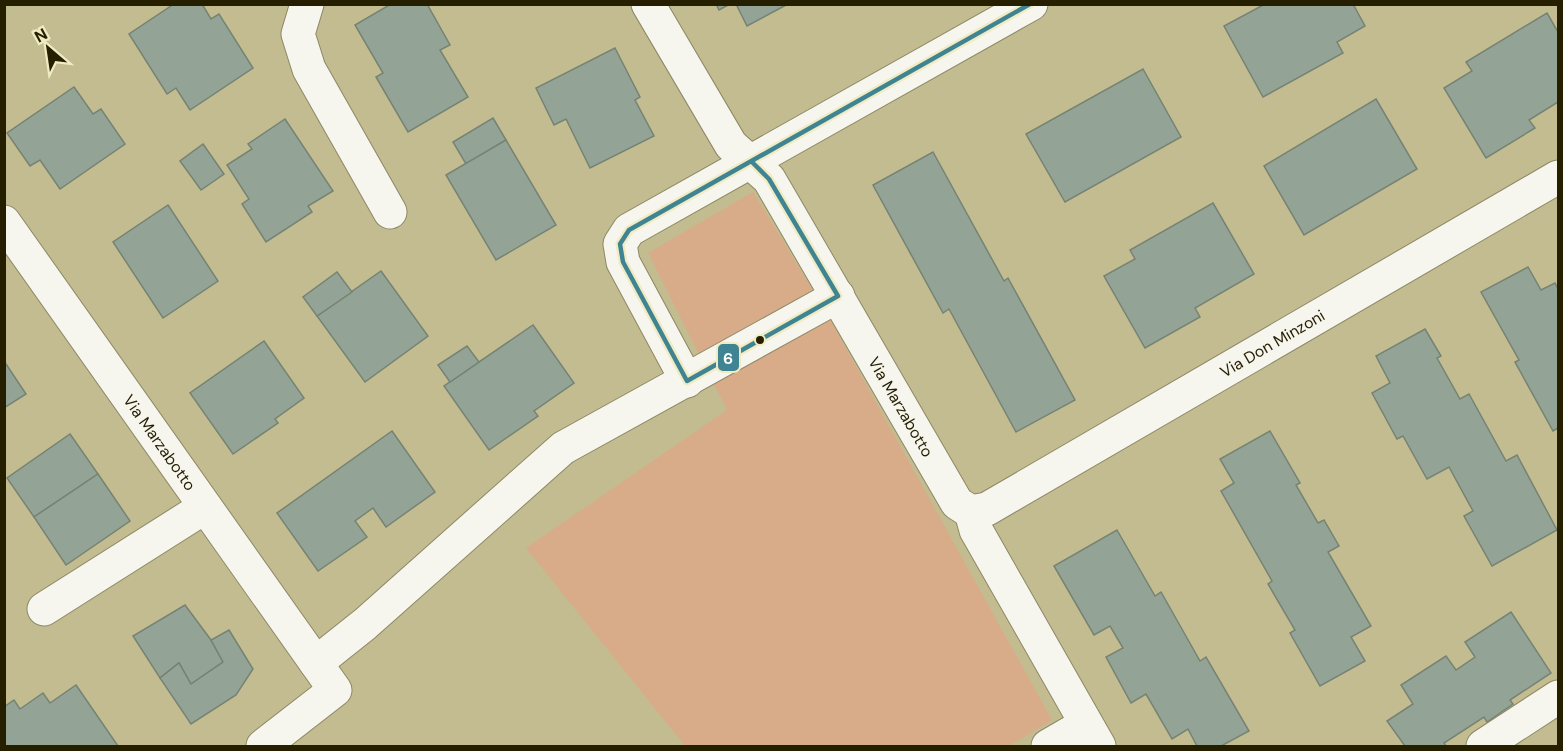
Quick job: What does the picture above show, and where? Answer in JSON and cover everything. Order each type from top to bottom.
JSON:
[{"type":"street","points":[[307,4],[298,34],[309,69],[390,212]]},
{"type":"street","points":[[648,4],[731,145],[752,162]]},
{"type":"street","points":[[687,381],[623,262],[620,244],[629,230],[1031,4]]},
{"type":"street","name":"Via Marzabotto","points":[[752,162],[769,179],[957,503],[979,510],[976,530],[1092,735],[1048,747]]},
{"type":"street","name":"Via Don Minzoni","points":[[979,510],[1558,177]]},
{"type":"street","name":"Via Marzabotto","points":[[4,222],[335,690],[263,747]]},
{"type":"street","points":[[316,663],[365,624],[563,448],[838,296]]},
{"type":"street","points":[[44,609],[205,507]]},
{"type":"street","points":[[1483,747],[1558,698]]},
{"type":"shaded area","points":[[753,192],[822,305],[1052,720],[1009,746],[685,746],[526,548],[727,410],[648,253]]},
{"type":"building","points":[[174,4],[202,4],[211,19],[219,14],[253,68],[190,110],[176,88],[167,94],[129,34]]},
{"type":"building","points":[[391,4],[427,4],[450,45],[440,50],[468,97],[408,132],[376,77],[383,73],[355,25]]},
{"type":"building","points":[[716,4],[730,4],[719,10]]},
{"type":"building","points":[[736,4],[788,4],[747,26]]},
{"type":"building","points":[[1265,4],[1353,4],[1365,26],[1337,42],[1343,53],[1263,97],[1224,26]]},
{"type":"building","points":[[1547,13],[1558,32],[1558,102],[1529,120],[1535,128],[1486,158],[1444,88],[1472,71],[1466,62]]},
{"type":"building","points":[[615,48],[640,97],[635,100],[654,136],[590,168],[566,119],[554,125],[536,88]]},
{"type":"building","points":[[1143,69],[1181,137],[1065,202],[1026,134]]},
{"type":"building","points":[[74,87],[93,114],[101,109],[125,144],[60,189],[40,160],[30,166],[7,133]]},
{"type":"building","points":[[1376,99],[1417,169],[1304,235],[1264,166]]},
{"type":"building","points":[[493,118],[506,140],[466,164],[453,142]]},
{"type":"building","points":[[285,119],[333,191],[308,206],[312,212],[266,242],[242,204],[249,199],[227,165],[252,149],[248,144]]},
{"type":"building","points":[[506,140],[556,225],[496,260],[446,175]]},
{"type":"building","points":[[203,144],[224,174],[201,190],[180,161]]},
{"type":"building","points":[[933,152],[1004,281],[1008,278],[1075,400],[1016,432],[949,309],[943,313],[873,185]]},
{"type":"building","points":[[1213,203],[1254,274],[1195,308],[1200,317],[1145,348],[1104,276],[1135,259],[1130,250]]},
{"type":"building","points":[[168,205],[218,281],[163,318],[113,242]]},
{"type":"building","points":[[1528,267],[1541,290],[1555,283],[1558,289],[1558,428],[1553,431],[1515,362],[1519,360],[1481,292]]},
{"type":"building","points":[[381,271],[428,336],[365,382],[317,316]]},
{"type":"building","points":[[337,272],[352,292],[317,316],[303,297]]},
{"type":"building","points":[[533,325],[574,383],[534,411],[538,416],[489,450],[444,386]]},
{"type":"building","points":[[1425,329],[1441,356],[1437,358],[1460,399],[1469,394],[1506,461],[1517,455],[1557,530],[1492,566],[1464,516],[1473,511],[1449,467],[1427,479],[1403,436],[1397,439],[1372,393],[1390,383],[1376,356]]},
{"type":"building","points":[[264,341],[304,398],[275,419],[278,423],[233,454],[190,393]]},
{"type":"building","points":[[467,346],[479,362],[450,382],[438,365]]},
{"type":"building","points":[[4,361],[26,394],[4,408]]},
{"type":"building","points":[[392,431],[435,492],[386,527],[373,508],[355,521],[367,537],[318,571],[277,513]]},
{"type":"building","points":[[1270,431],[1300,483],[1296,485],[1318,523],[1324,520],[1339,546],[1328,552],[1371,626],[1351,637],[1365,661],[1320,686],[1290,633],[1295,630],[1268,584],[1272,581],[1221,491],[1234,483],[1220,459]]},
{"type":"building","points":[[70,434],[98,474],[34,517],[7,478]]},
{"type":"building","points":[[98,474],[130,521],[66,565],[34,517]]},
{"type":"building","points":[[1117,530],[1155,596],[1161,592],[1200,661],[1206,657],[1249,731],[1221,746],[1197,746],[1188,729],[1172,739],[1146,694],[1131,703],[1106,657],[1123,648],[1110,626],[1094,635],[1054,566]]},
{"type":"building","points":[[185,605],[211,640],[223,662],[191,684],[179,663],[160,678],[133,636]]},
{"type":"building","points":[[1511,612],[1551,673],[1510,700],[1513,704],[1487,722],[1484,717],[1444,743],[1446,746],[1405,746],[1387,721],[1413,704],[1401,685],[1446,656],[1456,670],[1475,657],[1465,642]]},
{"type":"building","points":[[229,630],[253,669],[236,695],[191,724],[160,678],[179,663],[191,684],[223,662],[211,640]]},
{"type":"building","points":[[76,685],[118,746],[4,746],[4,707],[14,700],[20,709],[43,693],[50,703]]},
{"type":"transit line","name":"6","points":[[752,162],[769,179],[838,296],[687,381],[623,262],[620,244],[629,230],[1030,4]]}]
